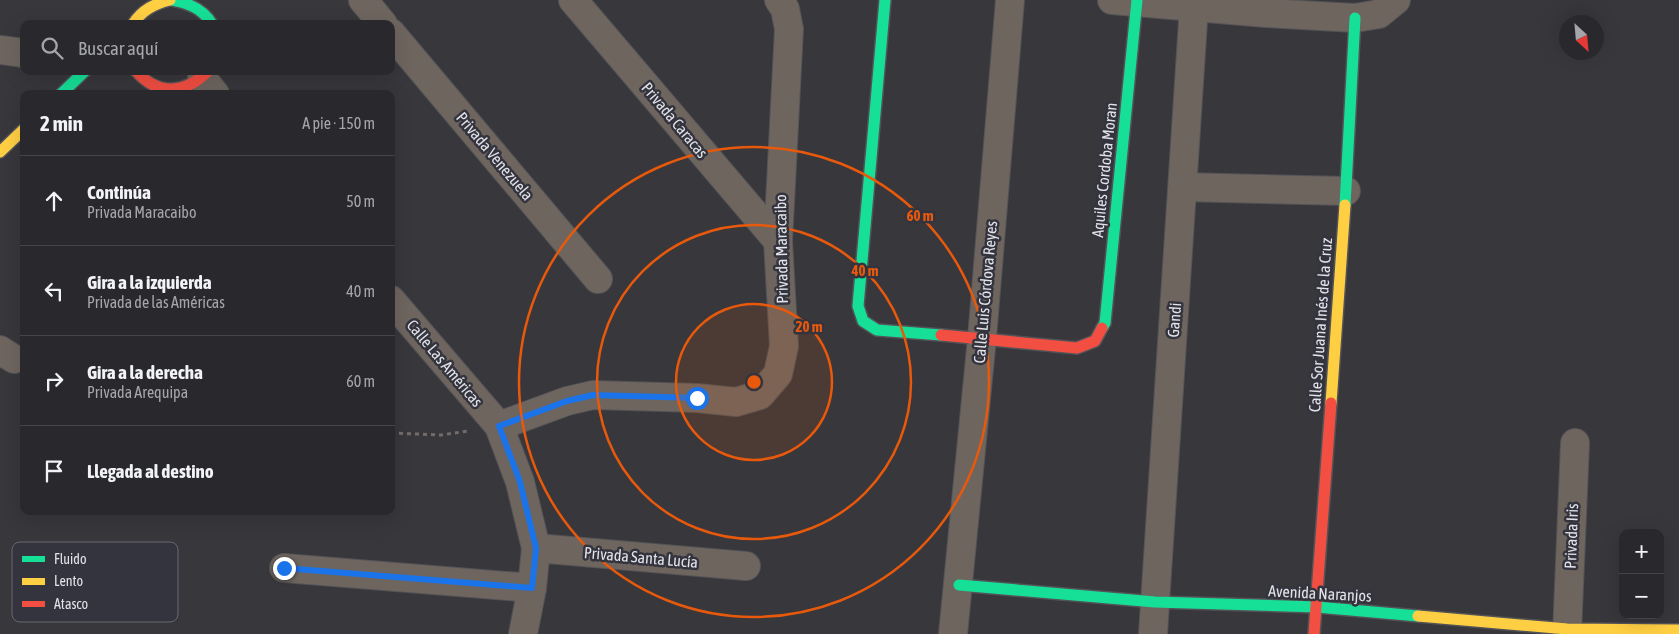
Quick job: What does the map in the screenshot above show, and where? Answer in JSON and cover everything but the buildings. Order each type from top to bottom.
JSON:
[{"type":"street","points":[[136,12],[156,3],[171,0],[202,4],[210,20]]},
{"type":"street","points":[[363,0],[380,20]]},
{"type":"street","name":"Privada Caracas","points":[[573,0],[778,241]]},
{"type":"street","points":[[885,0],[858,306],[863,321],[878,330],[982,338]]},
{"type":"street","name":"Calle Luis Córdova Reyes","points":[[953,634],[982,338],[1010,0]]},
{"type":"street","points":[[1129,1],[1194,6],[1266,6],[1355,18],[1379,14],[1396,1]]},
{"type":"street","name":"Aquiles Cordoba Moran","points":[[982,338],[1078,348],[1095,341],[1105,323],[1129,1]]},
{"type":"street","name":"Privada Maracaibo","points":[[499,426],[567,401],[593,395],[697,398],[736,402],[760,395],[778,374],[784,346],[778,241],[789,29],[782,4]]},
{"type":"street","name":"Gandi","points":[[1153,634],[1194,6]]},
{"type":"street","name":"Calle Sor Juana Inés de la Cruz","points":[[1314,634],[1346,191],[1355,18]]},
{"type":"street","name":"Privada Venezuela","points":[[395,39],[598,279]]},
{"type":"street","points":[[0,50],[20,52]]},
{"type":"street","points":[[65,90],[81,75]]},
{"type":"street","points":[[139,75],[154,86],[171,90],[208,81]]},
{"type":"street","points":[[1183,187],[1346,191]]},
{"type":"street","name":"Calle Las Américas","points":[[395,305],[499,426]]},
{"type":"street","points":[[499,426],[520,482],[536,548],[532,588],[523,634]]},
{"type":"street","name":"Privada Iris","points":[[1567,632],[1574,443]]},
{"type":"street","name":"Privada Santa Lucía","points":[[536,548],[746,566]]},
{"type":"street","points":[[284,568],[532,588]]},
{"type":"street","name":"Avenida Naranjos","points":[[959,585],[1155,602],[1316,608],[1567,632],[1679,630]]},
{"type":"path","points":[[395,433],[441,435],[499,426]]},
{"type":"traffic: fast","points":[[172,0],[195,8],[209,20]]},
{"type":"traffic: fast","points":[[885,0],[858,306],[863,321],[877,330],[941,335]]},
{"type":"traffic: fast","points":[[1102,328],[1105,323],[1137,0]]},
{"type":"traffic: fast","points":[[1345,205],[1355,18]]},
{"type":"traffic: fast","points":[[65,90],[81,75]]},
{"type":"traffic: fast","points":[[959,585],[1155,602],[1317,607],[1418,616]]},
{"type":"traffic: slow","points":[[136,20],[149,8],[170,0]]},
{"type":"traffic: slow","points":[[0,152],[20,133]]},
{"type":"traffic: slow","points":[[1331,403],[1345,205]]},
{"type":"traffic: slow","points":[[1418,616],[1567,629],[1679,630]]},
{"type":"traffic: jam","points":[[140,75],[153,85],[172,89],[181,88],[204,75]]},
{"type":"traffic: jam","points":[[941,335],[1077,348],[1095,341],[1102,328]]},
{"type":"traffic: jam","points":[[1314,634],[1331,403]]},
{"type":"route","points":[[284,568],[532,588],[536,548],[520,482],[499,426],[567,401],[593,395],[697,398]]}]
